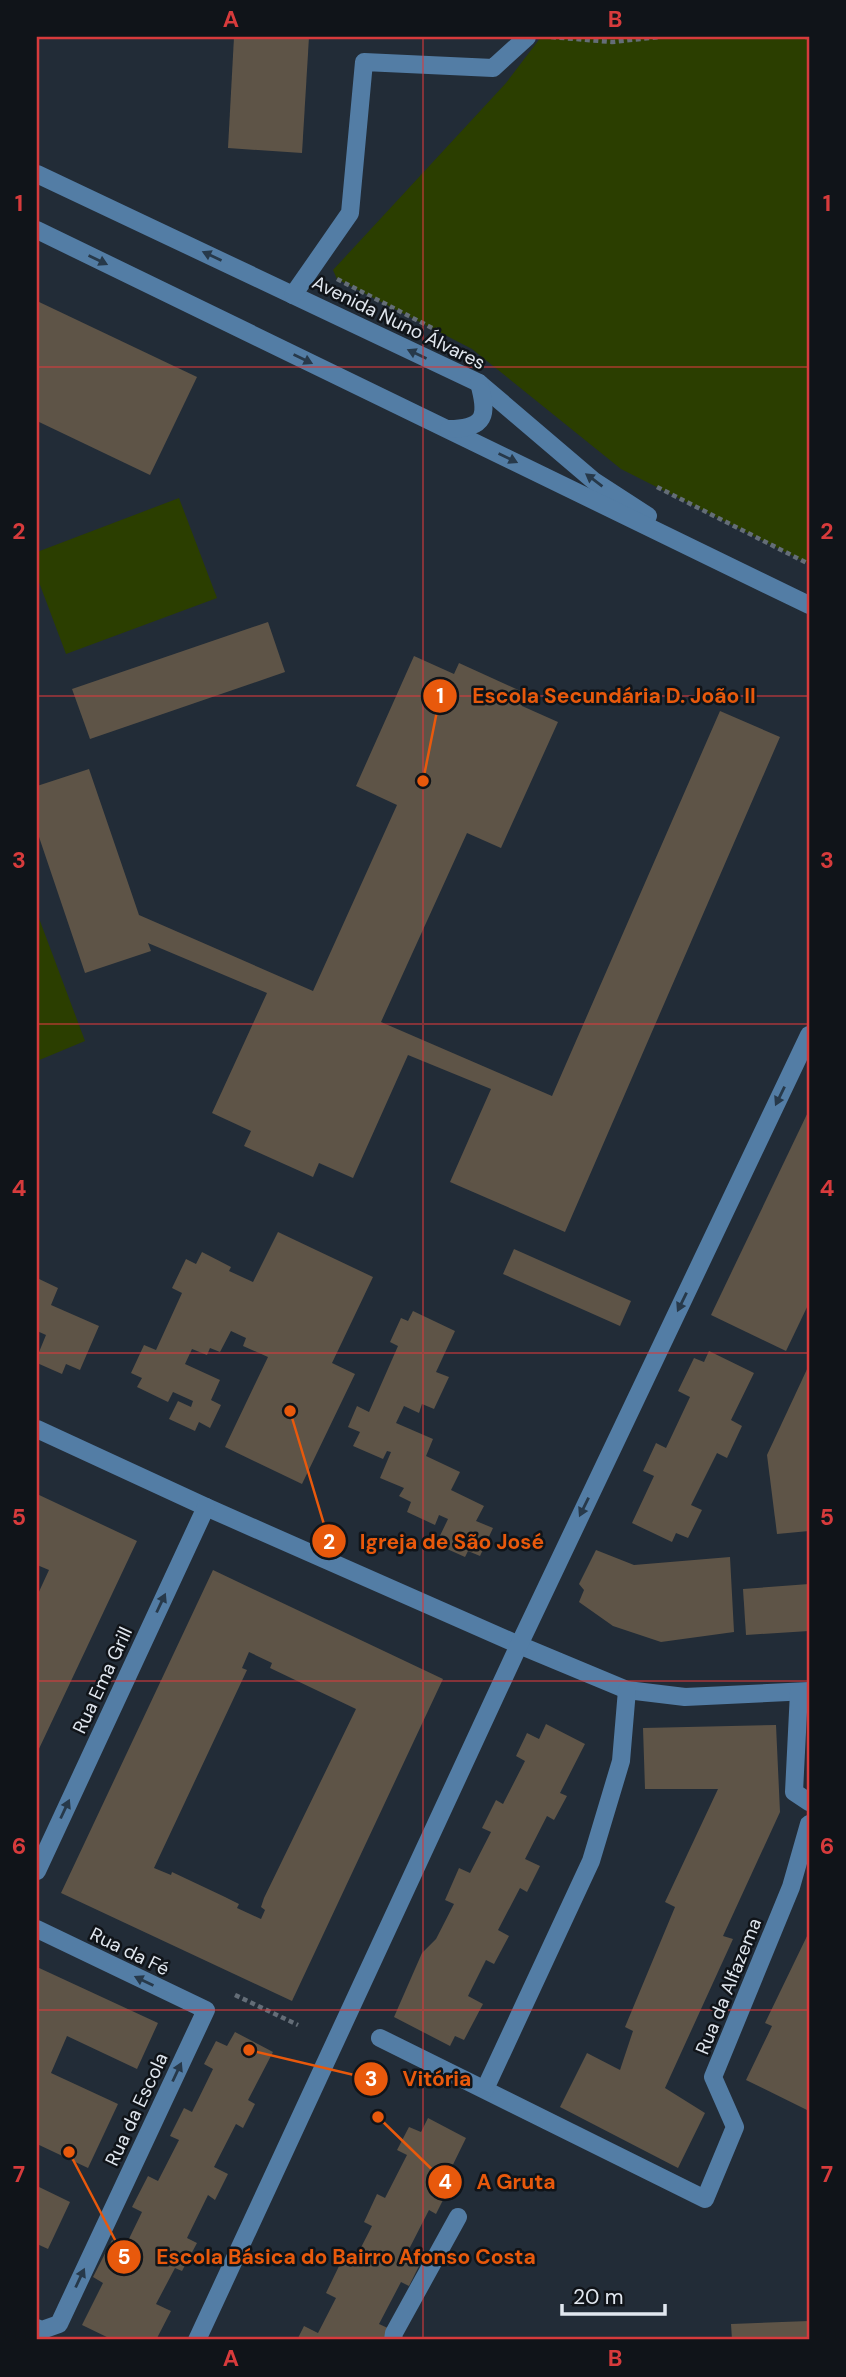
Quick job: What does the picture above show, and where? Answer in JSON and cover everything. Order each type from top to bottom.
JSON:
[{"type":"street","points":[[293,295],[350,213],[364,62],[493,68],[527,37]]},
{"type":"street","name":"Avenida Nuno Álvares","points":[[37,174],[479,383],[594,481],[712,558]]},
{"type":"street","name":"Avenida Nuno Álvares","points":[[37,230],[809,605]]},
{"type":"street","points":[[448,429],[465,429],[478,424],[485,406],[479,383]]},
{"type":"street","points":[[197,2340],[519,1645],[809,1035]]},
{"type":"street","points":[[37,1429],[206,1507],[627,1690],[685,1697],[804,1692],[794,1792],[809,1801]]},
{"type":"street","name":"Rua Ema Grill","points":[[37,1871],[206,1507]]},
{"type":"street","points":[[380,2038],[485,2089],[592,1861],[621,1761],[627,1690]]},
{"type":"street","name":"Rua da Alfazema","points":[[485,2089],[705,2199],[735,2127],[713,2077],[791,1887],[809,1824]]},
{"type":"street","name":"Rua da Fé","points":[[37,1929],[206,2010]]},
{"type":"street","name":"Rua da Escola","points":[[39,2329],[59,2324],[206,2010]]},
{"type":"street","points":[[394,2340],[394,2333],[458,2217]]},
{"type":"path","points":[[547,37],[611,42],[659,37]]},
{"type":"path","points":[[234,1995],[298,2025]]},
{"type":"green space","points":[[541,37],[809,37],[809,564],[621,469],[472,349],[337,279],[333,270],[506,83]]},
{"type":"green space","points":[[179,498],[217,598],[66,654],[37,577],[37,552]]},
{"type":"green space","points":[[37,913],[85,1041],[37,1061]]},
{"type":"building","points":[[234,37],[309,37],[302,153],[228,148]]},
{"type":"building","points":[[37,301],[197,377],[150,475],[37,421]]},
{"type":"building","points":[[268,622],[285,672],[90,739],[72,689]]},
{"type":"building","points":[[414,656],[454,674],[459,663],[527,694],[522,706],[558,722],[501,848],[467,833],[381,1022],[552,1096],[720,711],[780,737],[565,1232],[450,1182],[491,1089],[408,1055],[353,1178],[319,1163],[313,1177],[244,1146],[251,1131],[212,1113],[267,993],[148,943],[151,951],[85,973],[37,831],[37,786],[89,769],[139,915],[313,991],[397,805],[356,786]]},
{"type":"building","points":[[809,1110],[809,1303],[786,1351],[711,1315]]},
{"type":"building","points":[[278,1232],[373,1277],[332,1363],[355,1374],[302,1484],[225,1447],[268,1357],[243,1346],[246,1338],[231,1331],[220,1352],[210,1348],[207,1355],[192,1349],[185,1364],[220,1380],[211,1400],[221,1405],[210,1428],[199,1422],[195,1431],[169,1419],[178,1401],[191,1407],[193,1401],[173,1392],[168,1402],[137,1387],[142,1378],[131,1373],[144,1345],[156,1350],[182,1293],[172,1288],[186,1259],[196,1264],[202,1252],[231,1267],[229,1271],[253,1282]]},
{"type":"building","points":[[514,1249],[631,1301],[620,1326],[503,1274]]},
{"type":"building","points":[[37,1278],[58,1288],[51,1305],[99,1326],[80,1370],[66,1364],[62,1374],[37,1363],[46,1335],[37,1331]]},
{"type":"building","points":[[413,1311],[455,1331],[436,1372],[449,1377],[434,1409],[422,1404],[419,1413],[404,1406],[396,1423],[433,1439],[426,1456],[460,1472],[451,1490],[484,1506],[476,1521],[493,1528],[480,1556],[468,1551],[465,1557],[436,1544],[448,1519],[439,1515],[435,1525],[407,1512],[411,1502],[399,1496],[404,1488],[380,1478],[391,1452],[387,1451],[383,1459],[353,1446],[360,1432],[348,1427],[357,1406],[369,1412],[398,1346],[390,1342],[401,1318],[408,1321]]},
{"type":"building","points":[[709,1351],[754,1373],[731,1420],[742,1426],[727,1458],[717,1453],[691,1505],[702,1510],[688,1538],[676,1533],[672,1542],[632,1523],[654,1476],[643,1471],[656,1443],[666,1448],[690,1397],[678,1391],[694,1358],[704,1362]]},
{"type":"building","points":[[809,1365],[809,1531],[777,1534],[767,1455]]},
{"type":"building","points":[[37,1494],[137,1541],[37,1753],[37,1596],[49,1570],[37,1565]]},
{"type":"building","points":[[596,1550],[634,1565],[730,1557],[734,1632],[661,1642],[613,1626],[579,1602],[584,1590],[579,1584]]},
{"type":"building","points":[[213,1570],[443,1679],[292,2001],[61,1893]],"holes":[[[249,1652],[272,1663],[270,1668],[356,1709],[264,1898],[261,1907],[265,1910],[261,1919],[237,1908],[239,1904],[225,1897],[172,1872],[171,1875],[154,1868],[247,1670],[242,1668]]]},
{"type":"building","points":[[809,1584],[809,1631],[746,1635],[743,1589]]},
{"type":"building","points":[[546,1724],[585,1744],[560,1793],[567,1796],[554,1820],[547,1816],[525,1859],[540,1866],[527,1892],[520,1888],[498,1930],[509,1936],[494,1964],[486,1960],[468,1996],[483,2004],[464,2040],[455,2036],[450,2046],[394,2017],[422,1953],[436,1939],[454,1904],[445,1900],[459,1868],[470,1873],[491,1832],[482,1828],[496,1800],[503,1804],[525,1761],[516,1756],[527,1733],[539,1739]]},
{"type":"building","points":[[776,1725],[780,1812],[723,1936],[733,1939],[665,2088],[705,2113],[678,2168],[560,2107],[587,2053],[620,2070],[633,2031],[625,2027],[675,1907],[665,1902],[718,1789],[645,1789],[643,1728]]},
{"type":"building","points":[[809,1932],[809,2111],[746,2080],[772,2026],[765,2023]]},
{"type":"building","points":[[37,1967],[158,2023],[137,2069],[67,2036],[51,2073],[118,2104],[88,2168],[37,2144]]},
{"type":"building","points":[[235,2032],[273,2052],[248,2100],[255,2104],[243,2128],[236,2124],[214,2167],[228,2174],[215,2200],[208,2195],[187,2238],[197,2243],[182,2271],[175,2268],[156,2304],[171,2311],[156,2340],[113,2340],[82,2325],[103,2283],[93,2277],[112,2240],[125,2247],[142,2212],[132,2207],[148,2176],[158,2181],[179,2140],[170,2136],[184,2108],[192,2112],[213,2069],[204,2064],[216,2041],[227,2046]]},
{"type":"building","points":[[428,2118],[466,2138],[442,2187],[448,2190],[436,2214],[429,2210],[407,2253],[422,2260],[409,2286],[401,2282],[379,2324],[390,2329],[385,2340],[297,2340],[304,2326],[318,2333],[336,2298],[326,2293],[341,2262],[351,2267],[372,2226],[364,2222],[377,2194],[385,2198],[407,2155],[397,2150],[409,2127],[421,2132]]},
{"type":"building","points":[[37,2186],[70,2202],[48,2249],[37,2244]]},
{"type":"building","points":[[809,2321],[809,2340],[732,2340],[731,2324]]},
{"type":"place","name":"Escola Secundária D. João II","points":[[423,781]]},
{"type":"place","name":"Igreja de São José","points":[[290,1411]]},
{"type":"place","name":"Vitória","points":[[249,2050]]},
{"type":"place","name":"A Gruta","points":[[378,2117]]},
{"type":"place","name":"Escola Básica do Bairro Afonso Costa","points":[[69,2152]]}]
